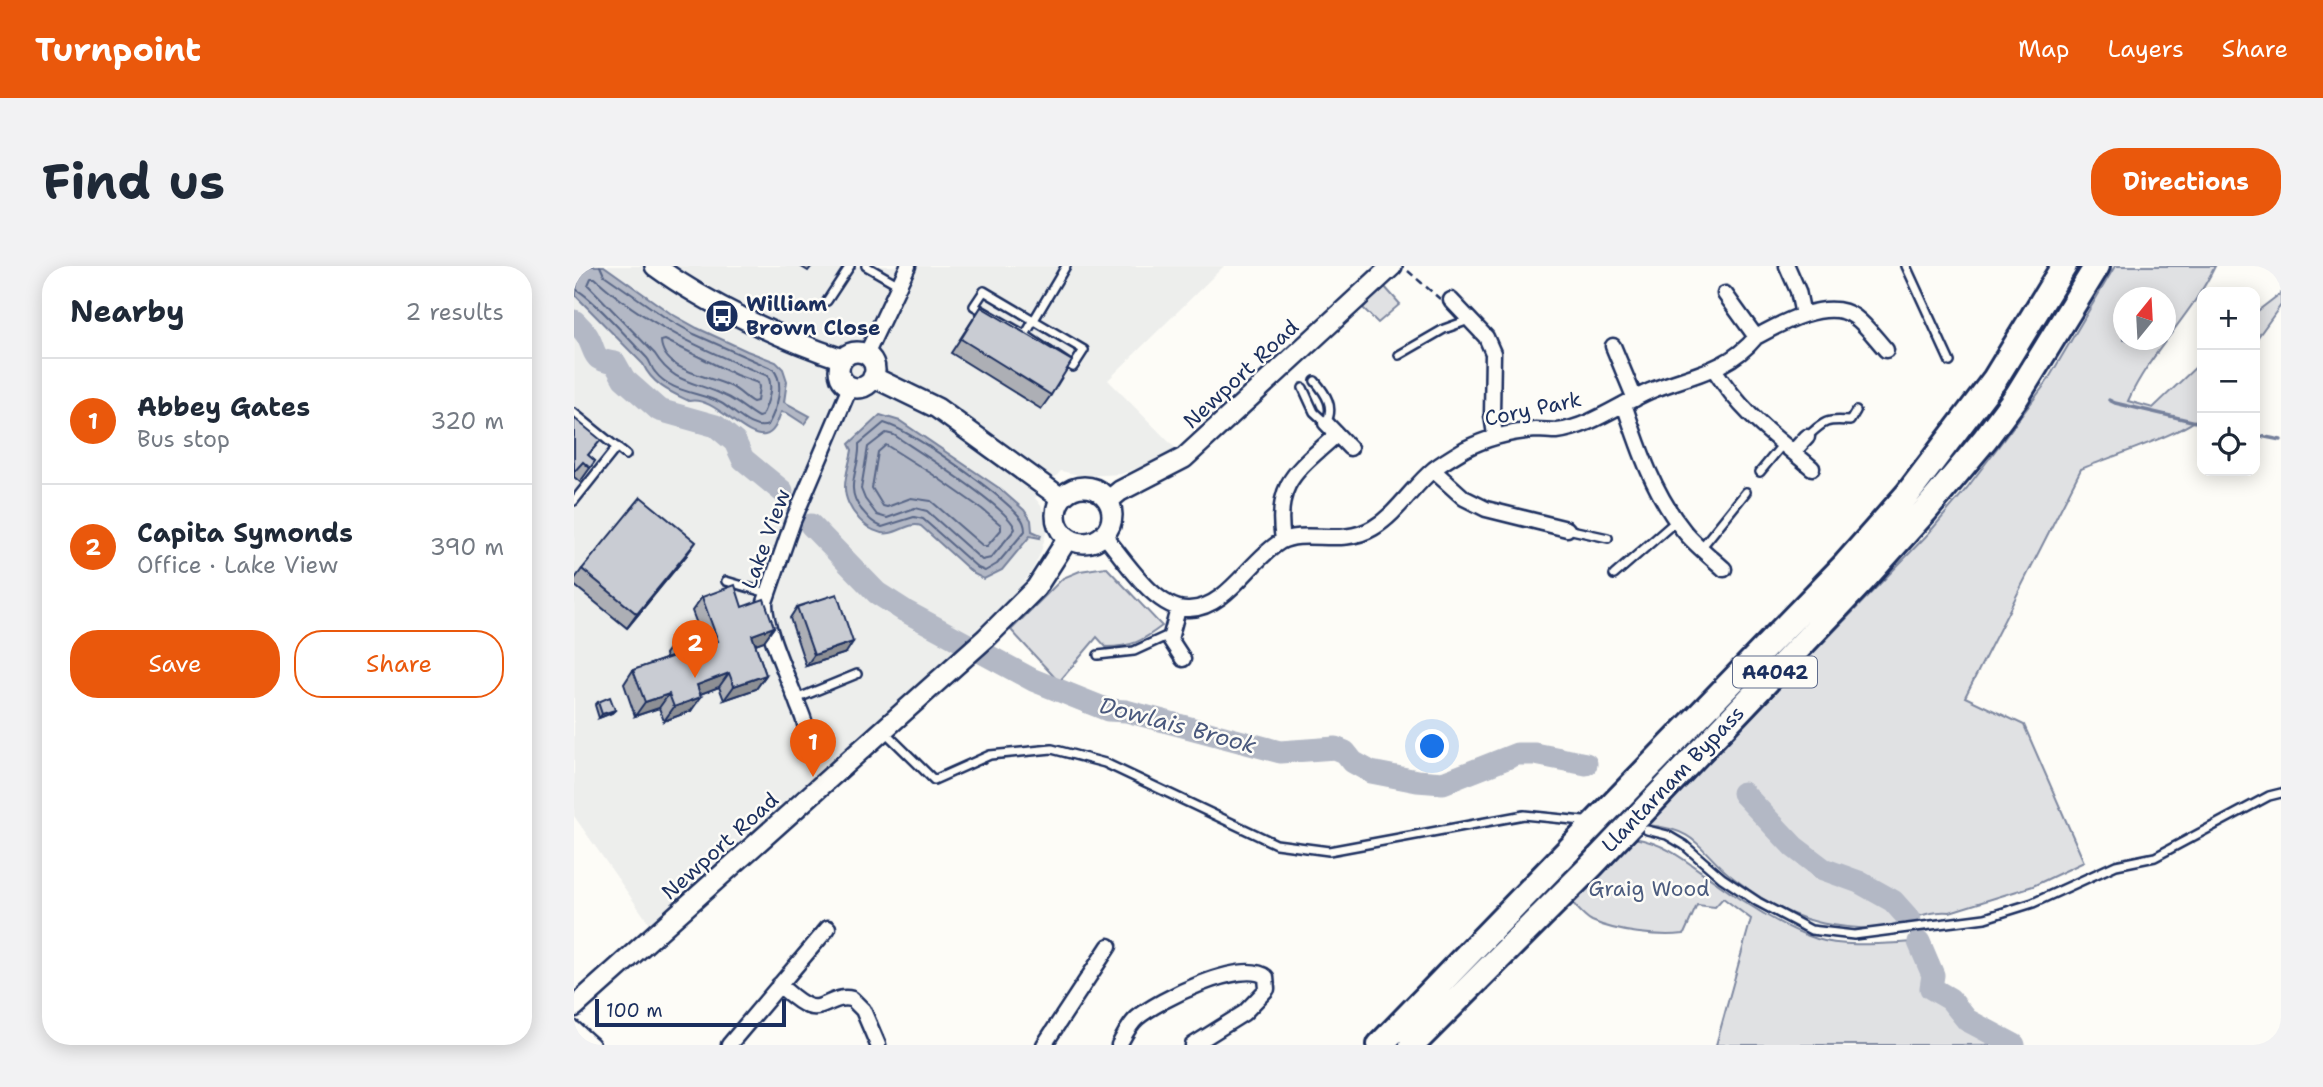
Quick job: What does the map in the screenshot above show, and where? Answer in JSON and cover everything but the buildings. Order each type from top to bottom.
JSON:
[{"type":"highway","name":"Llantarnam Bypass","points":[[1380,1045],[1846,564],[1907,495],[1996,379],[2064,266]]},
{"type":"highway","name":"Llantarnam Bypass","points":[[1412,1045],[1592,865],[1925,512],[2017,396],[2097,266]]},
{"type":"street","points":[[656,266],[701,295],[762,326],[842,359]]},
{"type":"street","points":[[866,355],[908,266]]},
{"type":"street","name":"Newport Road","points":[[1109,500],[1120,491],[1184,458],[1392,266]]},
{"type":"street","points":[[1787,266],[1798,291],[1803,315]]},
{"type":"street","points":[[1725,294],[1756,337]]},
{"type":"street","points":[[1451,300],[1486,337],[1493,353],[1492,415],[1495,435]]},
{"type":"street","name":"Cory Park","points":[[1283,540],[1353,537],[1370,530],[1386,520],[1433,470],[1465,449],[1495,435],[1570,428],[1582,424],[1650,391],[1714,369],[1744,352],[1756,337],[1803,315],[1839,310],[1854,316],[1886,350]]},
{"type":"street","points":[[1613,346],[1653,481],[1676,520],[1724,569]]},
{"type":"street","points":[[853,353],[866,355],[874,365],[873,377],[864,387],[850,387],[840,378],[839,365],[842,359],[853,353]]},
{"type":"street","points":[[1714,369],[1730,395],[1746,413],[1812,468]]},
{"type":"street","points":[[873,377],[937,408],[1061,498]]},
{"type":"street","name":"Lake View","points":[[802,746],[808,733],[765,608],[767,593],[793,521],[850,387]]},
{"type":"street","points":[[1326,423],[1350,448]]},
{"type":"street","points":[[1104,535],[1158,598],[1178,610],[1193,609],[1224,596],[1259,557],[1283,540],[1280,518],[1282,498],[1292,478],[1336,435]]},
{"type":"street","points":[[1788,448],[1807,437]]},
{"type":"street","points":[[1433,470],[1464,498],[1486,509],[1567,529]]},
{"type":"street","points":[[1076,487],[1095,488],[1109,500],[1113,518],[1110,528],[1104,535],[1090,542],[1083,543],[1068,538],[1057,524],[1056,515],[1061,498],[1076,487]]},
{"type":"street","name":"Newport Road","points":[[574,1007],[986,638],[1036,588],[1068,538]]},
{"type":"street","points":[[1178,610],[1170,639],[1183,659]]},
{"type":"street","points":[[729,1045],[828,928]]},
{"type":"street","points":[[1044,1045],[1109,946]]},
{"type":"street","points":[[1119,1045],[1136,1019],[1185,989],[1222,977],[1250,972],[1261,972],[1266,977],[1267,989],[1244,1013],[1193,1045]]},
{"type":"street","points":[[779,985],[810,1007],[821,1006],[838,998],[852,999],[863,1010],[878,1045]]},
{"type":"street","points":[[574,1029],[592,1045]]},
{"type":"lane","points":[[827,301],[850,266]]},
{"type":"lane","points":[[866,266],[899,285]]},
{"type":"lane","points":[[1906,266],[1950,362]]},
{"type":"lane","points":[[1025,335],[1063,267]]},
{"type":"lane","points":[[984,291],[1084,350],[1073,367],[1025,335],[974,306],[984,291]]},
{"type":"lane","points":[[1399,355],[1444,329],[1469,320]]},
{"type":"lane","points":[[1303,388],[1314,412],[1326,423],[1331,415],[1330,404],[1315,381]]},
{"type":"lane","points":[[1807,437],[1826,421],[1850,421],[1856,411]]},
{"type":"lane","points":[[574,413],[626,455]]},
{"type":"lane","points":[[574,501],[617,447]]},
{"type":"lane","points":[[1760,472],[1788,448]]},
{"type":"lane","points":[[1701,548],[1746,492]]},
{"type":"lane","points":[[1614,575],[1676,520]]},
{"type":"lane","points":[[1567,529],[1608,538]]},
{"type":"lane","points":[[726,581],[767,593]]},
{"type":"lane","points":[[1098,655],[1134,651],[1172,634]]},
{"type":"lane","points":[[796,699],[857,674]]},
{"type":"lane","points":[[883,730],[934,780],[989,755],[1052,749],[1105,763],[1276,844],[1303,848],[1329,851],[1524,815],[1583,821]]},
{"type":"lane","points":[[1647,830],[1667,835],[1684,845],[1722,878],[1758,902],[1811,930],[1854,935],[1985,918],[2033,903],[2116,865],[2155,856],[2269,796],[2281,793]]},
{"type":"path","points":[[1403,266],[1442,301],[1451,300]]},
{"type":"shaded area","points":[[574,266],[1224,266],[1108,380],[1177,450],[1121,474],[1083,476],[1061,471],[1035,498],[1042,507],[1047,529],[1041,552],[1020,587],[935,670],[651,926],[574,816]]},
{"type":"green space","points":[[2115,266],[2215,266],[2204,287],[2197,287],[2197,298],[2176,327],[2176,287],[2113,287],[2113,350],[2160,350],[2128,401],[2153,408],[2197,366],[2197,418],[2165,436],[2081,469],[1965,697],[2024,725],[2084,862],[2033,886],[1950,912],[1931,913],[1886,927],[1855,928],[1817,922],[1785,910],[1736,880],[1689,837],[1647,825],[1928,534],[1967,488],[2046,383]]},
{"type":"green space","points":[[1384,286],[1400,304],[1378,323],[1363,308]]},
{"type":"green space","points":[[2281,293],[2281,305],[2260,334],[2260,309]]},
{"type":"green space","points":[[1106,567],[1162,626],[1142,639],[1123,646],[1106,647],[1097,637],[1059,682],[1011,630],[1063,578],[1080,571]]},
{"type":"green space","name":"Graig Wood","points":[[1634,838],[1667,849],[1750,906],[1777,922],[1817,939],[1867,944],[1919,942],[1933,975],[1931,988],[1950,999],[1967,1020],[2014,1045],[1716,1045],[1751,919],[1723,898],[1715,907],[1697,905],[1684,934],[1650,934],[1625,931],[1592,921],[1572,902]]},
{"type":"water","points":[[578,266],[604,266],[670,313],[697,328],[776,362],[783,369],[787,381],[784,402],[810,416],[804,424],[781,412],[771,432],[765,435],[757,434],[748,431],[708,404],[689,401],[662,387],[576,296]]},
{"type":"water","points":[[880,415],[900,421],[999,488],[1024,510],[1031,520],[1032,531],[1041,535],[1040,538],[1030,536],[1002,570],[984,579],[974,574],[921,526],[913,525],[882,533],[866,526],[853,512],[846,495],[846,478],[852,450],[849,444]]},
{"type":"waterway","name":"Dowlais Brook","points":[[574,321],[588,336],[596,356],[615,363],[624,379],[659,410],[716,426],[735,442],[743,459],[782,491]]},
{"type":"waterway","points":[[2109,400],[2196,422]]},
{"type":"waterway","points":[[2260,436],[2281,440]]},
{"type":"waterway","name":"Dowlais Brook","points":[[811,525],[877,593],[905,611],[1033,680],[1108,710],[1126,711],[1280,752],[1335,748],[1345,752],[1353,762],[1371,772],[1417,781],[1443,783],[1517,754],[1535,754],[1586,764]]},
{"type":"waterway","name":"Dowlais Brook","points":[[1743,793],[1794,847],[1823,869],[1859,882],[1893,901],[1910,920]]},
{"type":"waterway","name":"Dowlais Brook","points":[[1919,942],[1933,975],[1931,988],[1950,999],[1967,1020],[2014,1045]]},
{"type":"place","name":"William Brown Close","points":[[722,316]]},
{"type":"place","name":"Capita Symonds","points":[[695,678]]},
{"type":"place","name":"Abbey Gates","points":[[813,777]]}]
